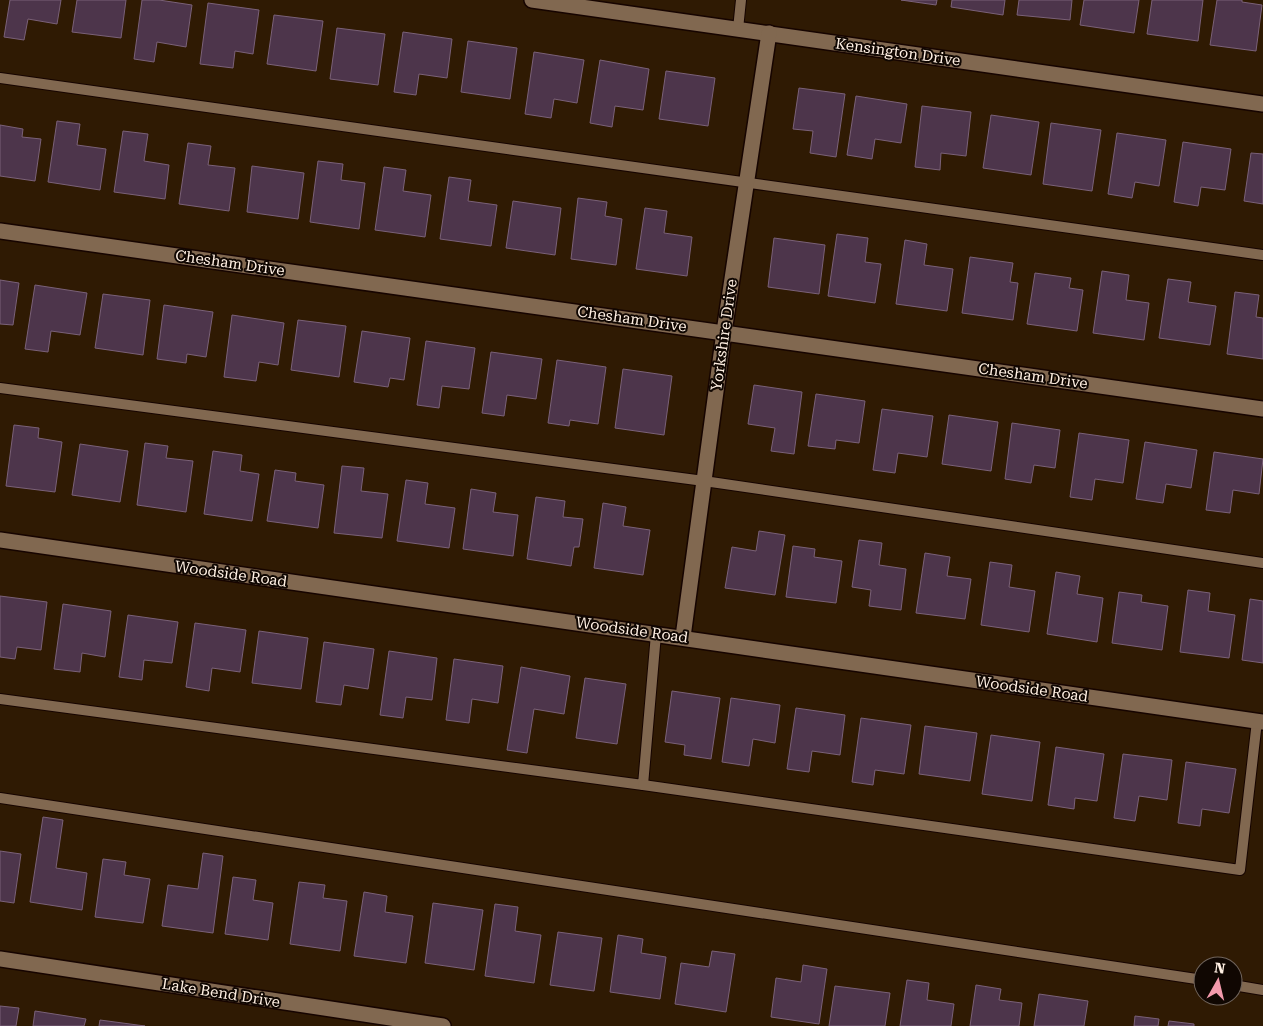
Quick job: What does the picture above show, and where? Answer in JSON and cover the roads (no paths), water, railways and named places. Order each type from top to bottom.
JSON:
[{"type":"street","name":"Kensington Drive","points":[[532,0],[1263,104]]},
{"type":"street","name":"Yorkshire Drive","points":[[683,638],[724,332],[769,33]]},
{"type":"street","name":"Chesham Drive","points":[[0,230],[1263,409]]},
{"type":"street","name":"Woodside Road","points":[[0,540],[1260,721]]},
{"type":"street","name":"Lake Bend Drive","points":[[0,960],[443,1026]]},
{"type":"lane","points":[[738,29],[741,0]]},
{"type":"lane","points":[[0,78],[1263,256]]},
{"type":"lane","points":[[0,388],[704,481],[1263,563]]},
{"type":"lane","points":[[643,785],[656,634]]},
{"type":"lane","points":[[0,699],[643,785],[1240,870],[1260,721]]},
{"type":"lane","points":[[0,798],[1193,978]]},
{"type":"lane","points":[[1243,987],[1263,990]]}]
